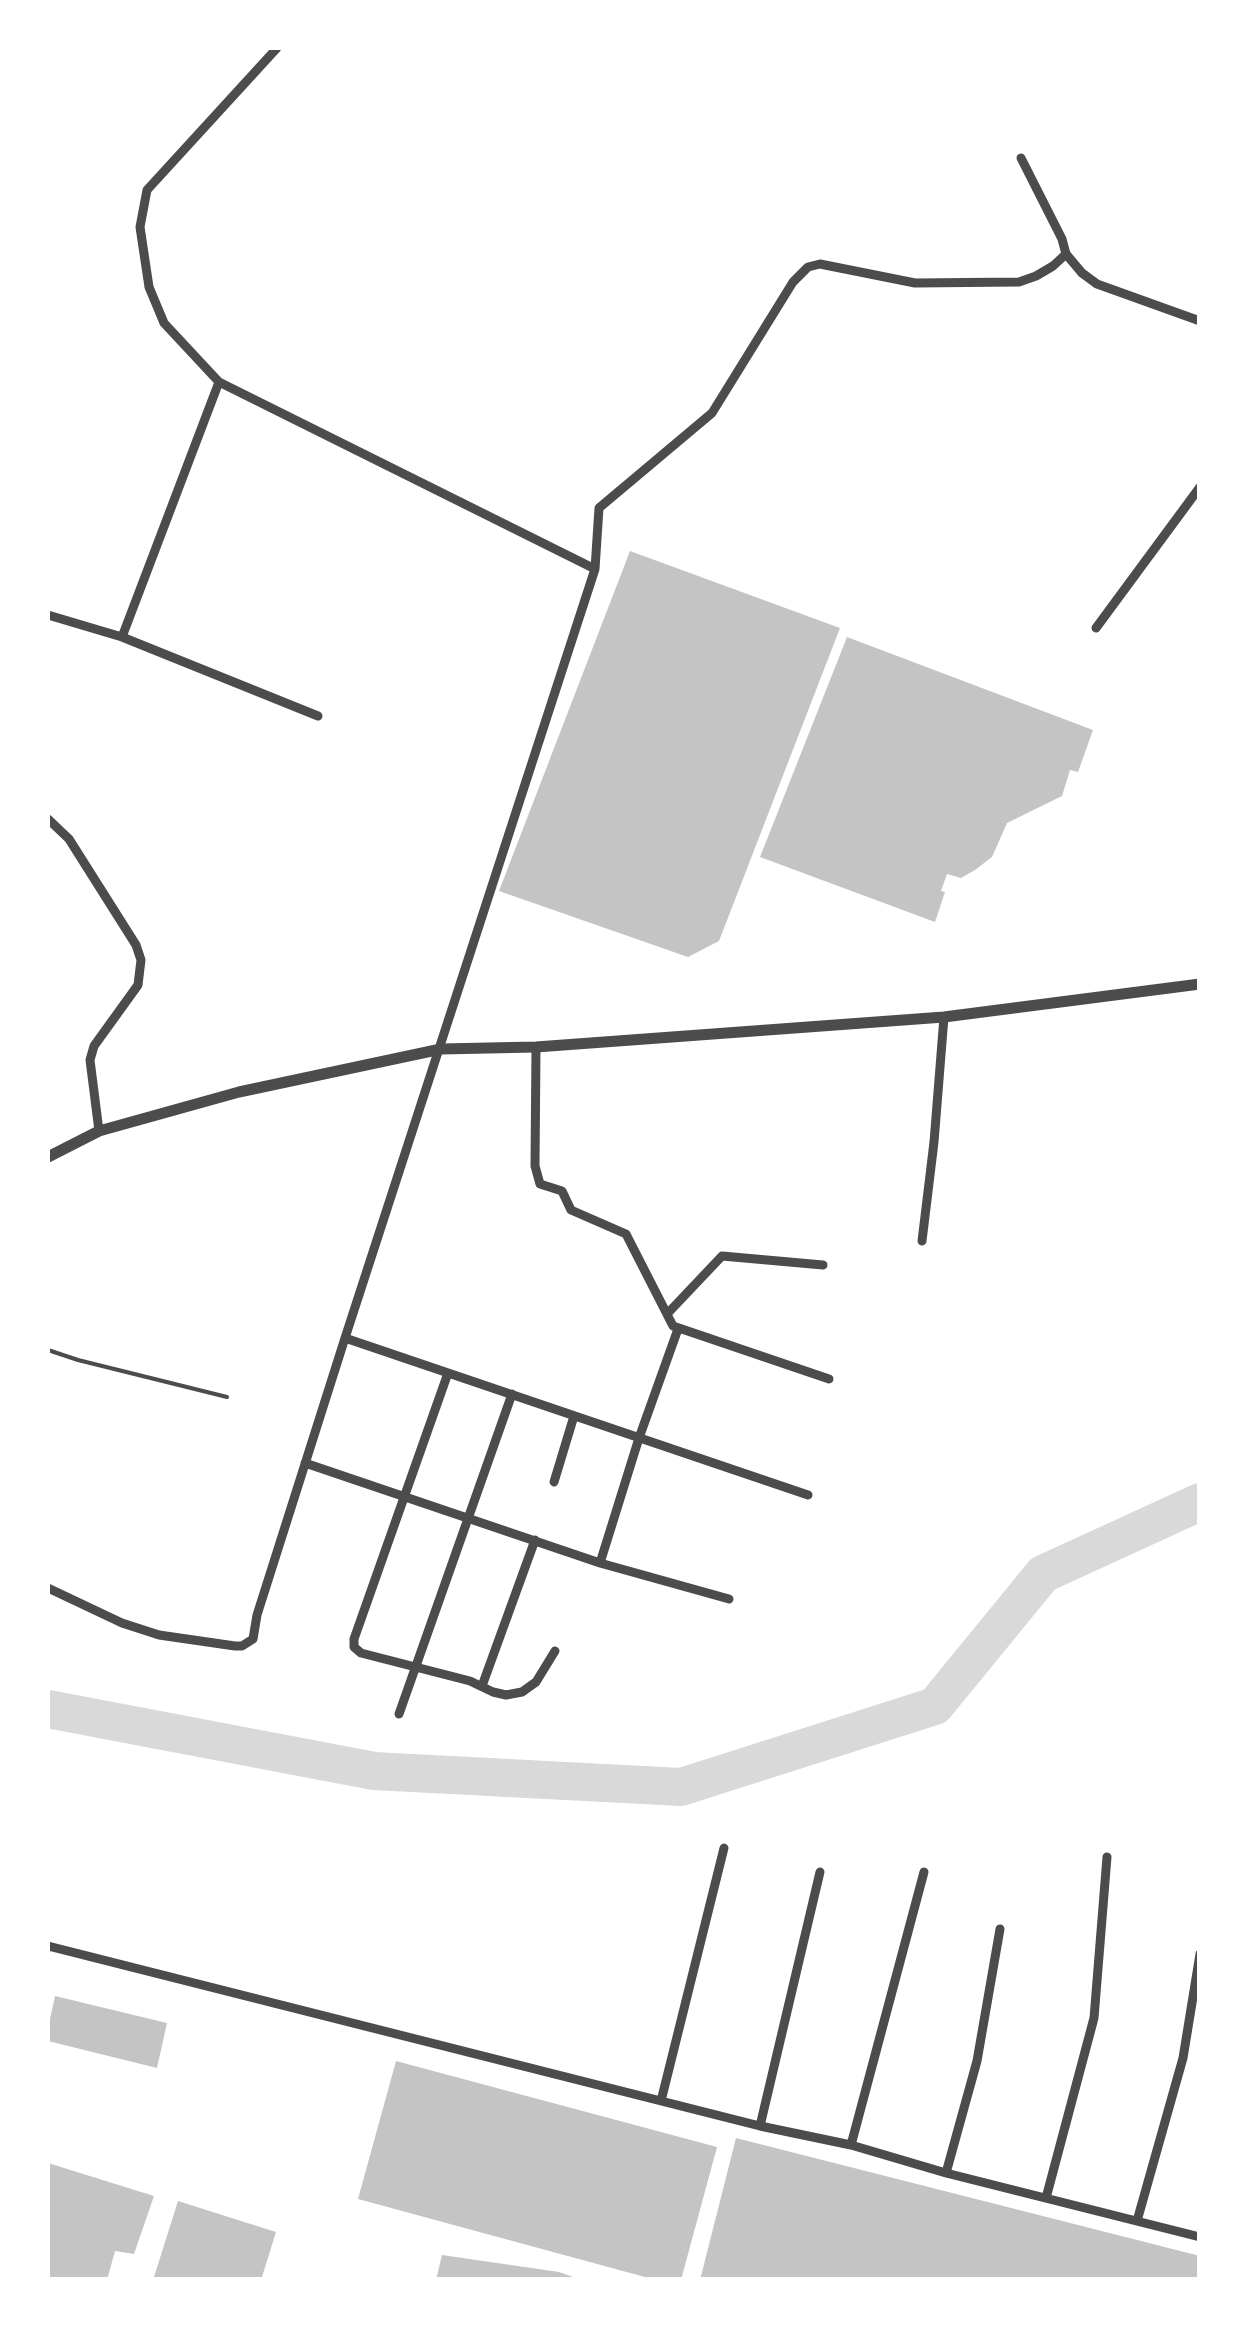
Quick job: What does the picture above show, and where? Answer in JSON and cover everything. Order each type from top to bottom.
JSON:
[{"type":"street","points":[[277,48],[147,190],[140,227],[150,287],[164,324],[219,382],[595,569]]},
{"type":"street","points":[[1021,158],[1062,238],[1066,254],[1082,273],[1097,284],[1200,321]]},
{"type":"street","points":[[48,1588],[122,1623],[159,1635],[236,1646],[249,1643],[256,1634],[257,1615],[345,1338],[595,569],[599,508],[712,413],[792,282],[808,268],[820,264],[915,283],[1018,282],[1036,276],[1066,254]]},
{"type":"street","points":[[122,637],[219,382]]},
{"type":"street","points":[[1096,628],[1200,487]]},
{"type":"street","points":[[48,615],[122,637],[318,716]]},
{"type":"street","points":[[48,819],[68,839],[136,945],[141,960],[138,986],[94,1046],[90,1060],[99,1132]]},
{"type":"street","points":[[48,1157],[99,1132],[239,1092],[441,1048],[536,1047],[944,1017],[1200,984]]},
{"type":"street","points":[[922,1241],[944,1017]]},
{"type":"street","points":[[536,1047],[535,1166],[540,1184],[562,1191],[572,1210],[626,1234],[673,1326],[829,1379]]},
{"type":"street","points":[[668,1313],[722,1256],[823,1265]]},
{"type":"street","points":[[600,1563],[678,1329]]},
{"type":"street","points":[[345,1338],[808,1495]]},
{"type":"street","points":[[448,1373],[354,1647],[361,1653],[470,1680],[506,1695],[522,1692],[536,1682],[555,1651]]},
{"type":"street","points":[[400,1714],[512,1394]]},
{"type":"street","points":[[554,1482],[574,1416]]},
{"type":"street","points":[[306,1463],[600,1563],[729,1598]]},
{"type":"street","points":[[482,1686],[534,1540]]},
{"type":"street","points":[[661,2101],[724,1848]]},
{"type":"street","points":[[1046,2198],[1094,2018],[1107,1858]]},
{"type":"street","points":[[760,2126],[820,1872]]},
{"type":"street","points":[[851,2145],[924,1872]]},
{"type":"street","points":[[946,2173],[977,2061],[1000,1928]]},
{"type":"street","points":[[48,1946],[760,2126],[851,2145],[1200,2237]]},
{"type":"street","points":[[1137,2221],[1182,2058],[1200,1954]]},
{"type":"lane","points":[[48,1350],[227,1397]]},
{"type":"building","points":[[630,551],[840,628],[719,941],[688,957],[499,891]]},
{"type":"building","points":[[847,637],[1093,730],[1078,772],[1070,770],[1062,796],[1007,823],[992,857],[975,870],[961,878],[947,874],[935,922],[760,857]]},
{"type":"building","points":[[55,1996],[167,2023],[157,2068],[48,2041]]},
{"type":"building","points":[[396,2061],[717,2147],[681,2280],[656,2280],[358,2199]]},
{"type":"building","points":[[736,2138],[1200,2256],[1200,2280],[700,2280]]},
{"type":"building","points":[[48,2163],[154,2196],[134,2254],[115,2251],[107,2280],[48,2280]]},
{"type":"building","points":[[178,2201],[276,2232],[261,2280],[153,2280]]},
{"type":"building","points":[[442,2255],[559,2272],[582,2280],[436,2280]]},
{"type":"waterway","points":[[48,1709],[374,1771],[681,1787],[935,1706],[1043,1574],[1200,1502]]}]
